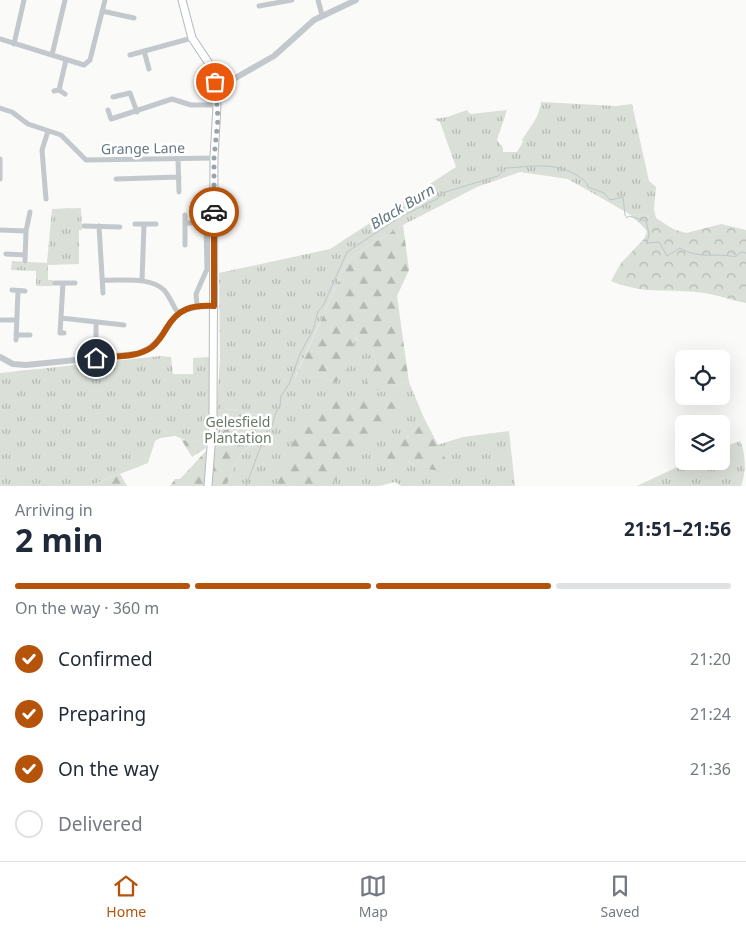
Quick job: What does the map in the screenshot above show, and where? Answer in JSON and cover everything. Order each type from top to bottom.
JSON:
[{"type":"main road","points":[[182,0],[192,38],[211,68],[216,89],[217,105],[214,158],[213,421],[208,486]]},
{"type":"street","points":[[14,44],[24,0]]},
{"type":"street","points":[[52,55],[65,0]]},
{"type":"street","points":[[0,39],[84,66],[90,60],[105,0]]},
{"type":"street","points":[[259,6],[292,0]]},
{"type":"street","points":[[318,0],[322,15]]},
{"type":"street","points":[[216,89],[274,56],[307,25],[322,15],[356,0]]},
{"type":"street","points":[[102,11],[134,18]]},
{"type":"street","points":[[130,55],[192,38]]},
{"type":"street","points":[[144,51],[149,69]]},
{"type":"street","points":[[65,94],[57,90],[66,60]]},
{"type":"street","points":[[116,97],[130,93],[137,112]]},
{"type":"street","points":[[108,110],[111,119],[172,99],[191,105],[217,105]]},
{"type":"street","name":"Grange Lane","points":[[0,108],[12,112],[28,124],[61,135],[86,160],[214,158]]},
{"type":"street","points":[[46,199],[42,150],[48,131]]},
{"type":"street","points":[[0,159],[0,179]]},
{"type":"street","points":[[178,160],[179,192]]},
{"type":"street","points":[[116,179],[179,177]]},
{"type":"street","points":[[6,254],[25,258],[26,231],[30,212]]},
{"type":"street","points":[[185,215],[185,244]]},
{"type":"street","points":[[185,223],[206,223],[207,269],[196,294],[197,305]]},
{"type":"street","points":[[135,224],[156,224]]},
{"type":"street","points":[[142,281],[144,224]]},
{"type":"street","points":[[84,226],[120,226]]},
{"type":"street","points":[[99,226],[103,293]]},
{"type":"street","points":[[0,230],[26,231]]},
{"type":"street","points":[[103,280],[142,281],[166,291],[178,313]]},
{"type":"street","points":[[55,283],[75,283]]},
{"type":"street","points":[[63,283],[60,332],[64,333]]},
{"type":"street","points":[[25,291],[15,290],[16,337],[30,335]]},
{"type":"street","points":[[0,357],[13,364],[26,365],[136,354],[151,348],[178,313],[197,305],[214,306]]},
{"type":"street","points":[[61,318],[124,325]]},
{"type":"street","points":[[0,320],[17,320]]},
{"type":"street","points":[[96,322],[96,358]]},
{"type":"green space","points":[[541,102],[616,106],[632,104],[649,181],[656,187],[654,209],[656,218],[638,214],[631,215],[568,179],[520,172],[477,187],[403,225],[349,258],[295,377],[317,376],[335,383],[354,338],[373,347],[376,364],[389,386],[409,382],[424,418],[409,436],[376,458],[405,458],[416,467],[447,462],[437,445],[463,437],[509,431],[515,486],[401,486],[395,482],[379,486],[226,486],[240,455],[251,444],[262,415],[222,408],[220,445],[214,450],[220,358],[219,273],[330,249],[456,167],[440,122],[434,119],[467,110],[470,114],[507,110],[497,140],[503,148],[503,152],[517,152],[536,118]]},
{"type":"green space","points":[[81,208],[82,230],[79,230],[79,264],[48,265],[48,280],[53,280],[53,286],[36,286],[36,271],[11,270],[12,261],[47,263],[52,209]]},
{"type":"green space","points":[[638,214],[656,218],[673,229],[686,233],[721,224],[746,230],[746,303],[702,293],[633,288],[611,281],[621,263],[644,239],[647,232],[631,215]]},
{"type":"green space","points":[[403,225],[409,270],[397,296],[409,382],[389,386],[381,392],[365,383],[376,364],[373,348],[355,338],[347,371],[335,383],[317,376],[295,378],[349,258]]},
{"type":"green space","points":[[161,356],[171,357],[173,374],[193,374],[193,358],[210,357],[207,439],[190,442],[175,436],[160,438],[155,441],[148,463],[89,486],[0,486],[0,373]]},
{"type":"green space","points":[[327,398],[391,402],[401,398],[413,404],[343,461],[337,478],[330,486],[276,486],[296,430],[319,413]]},
{"type":"green space","name":"Gelesfield Plantation","points":[[221,408],[262,415],[251,444],[240,455],[226,486],[212,486],[214,450],[220,445]]},
{"type":"green space","points":[[424,418],[447,462],[445,472],[416,467],[405,458],[378,465],[375,458],[409,436]]},
{"type":"green space","name":"Gelesfield Plantation","points":[[181,439],[190,442],[207,439],[206,448],[192,457]]},
{"type":"green space","points":[[740,441],[743,451],[745,463],[741,486],[637,486],[675,468],[675,470],[730,470],[730,445]]},
{"type":"green space","name":"Gelesfield Plantation","points":[[206,451],[205,486],[170,486],[175,479],[180,479]]},
{"type":"green space","points":[[120,474],[127,486],[89,486]]},
{"type":"waterway","name":"Black Burn","points":[[246,486],[266,432],[271,429],[276,412],[280,406],[281,396],[289,384],[300,354],[313,330],[318,311],[323,306],[347,252],[400,217],[437,199],[442,193],[498,176],[506,168],[543,166],[561,168],[578,176],[588,187],[604,193],[610,200],[623,197],[627,218],[629,216],[646,221],[649,234],[647,243],[659,242],[667,256],[680,248],[687,252],[701,255],[735,257],[741,252],[746,253]]},
{"type":"way so far","points":[[214,212],[214,158],[218,118],[215,82]]},
{"type":"route","points":[[96,358],[144,352],[157,343],[173,318],[181,311],[197,305],[214,306],[214,212]]}]
